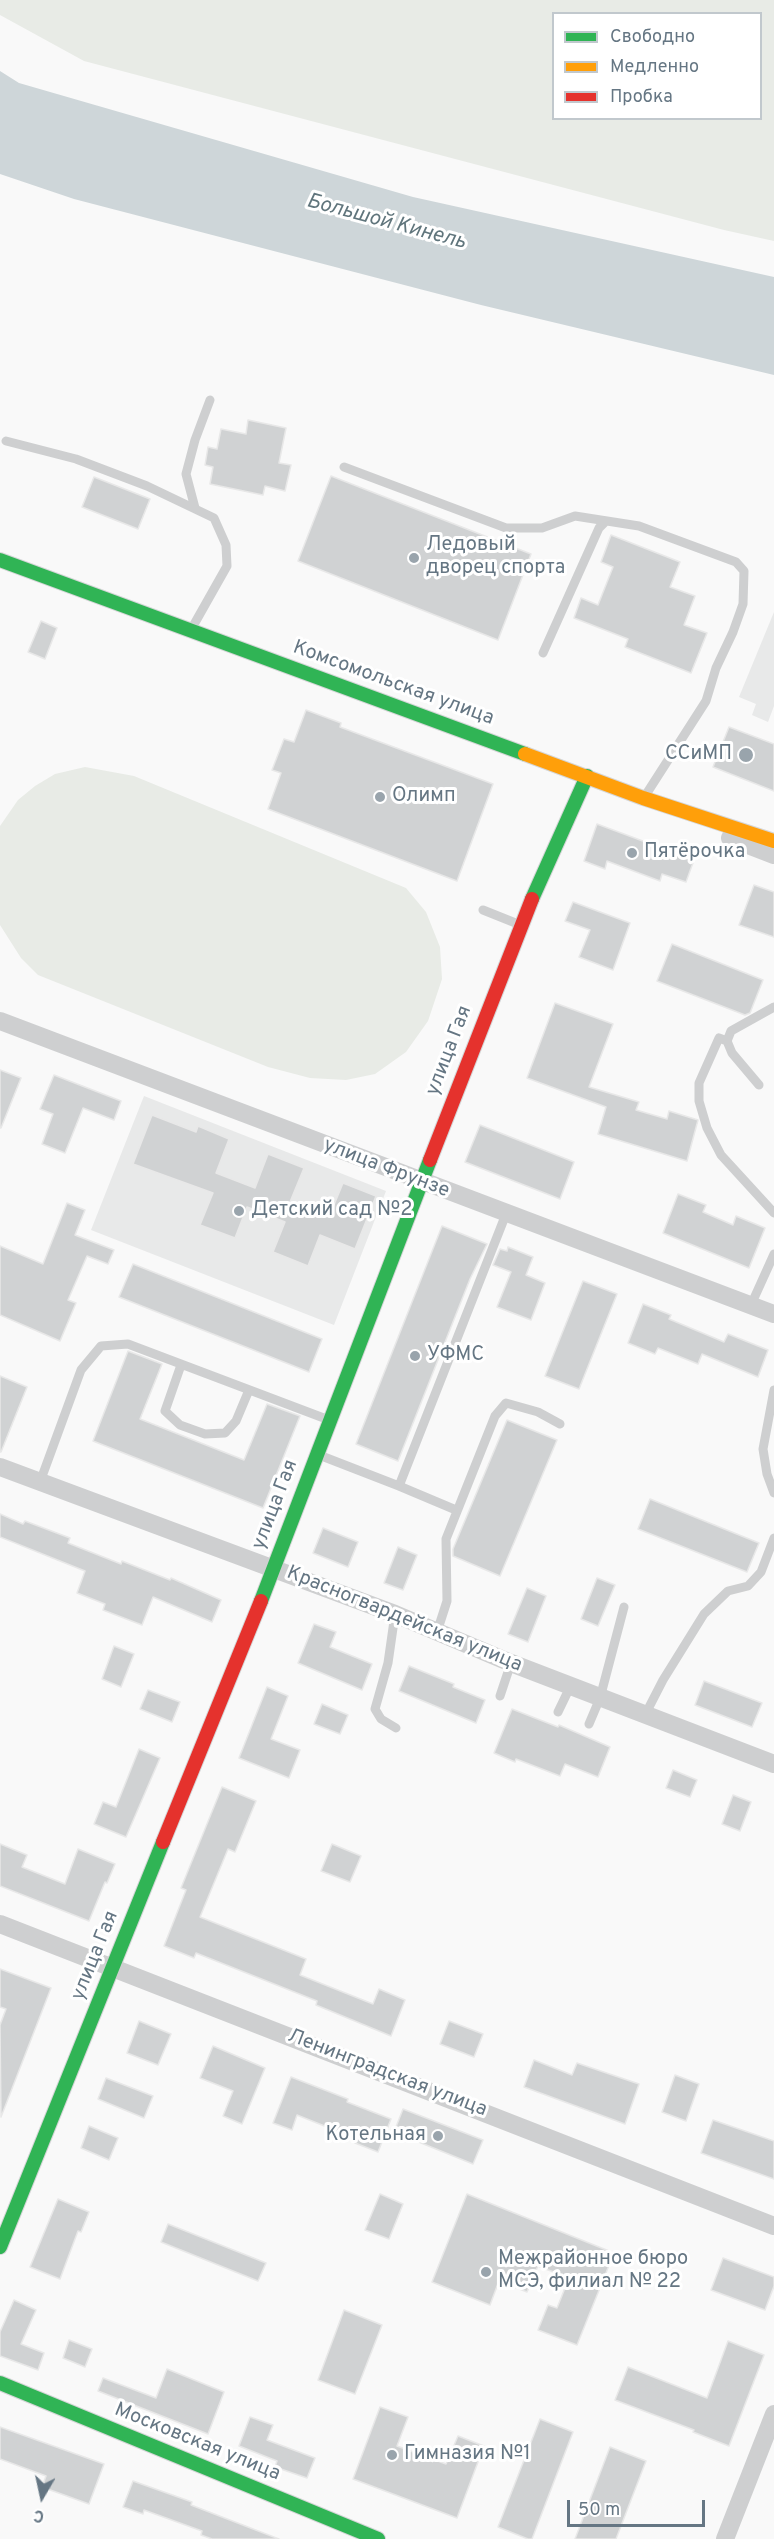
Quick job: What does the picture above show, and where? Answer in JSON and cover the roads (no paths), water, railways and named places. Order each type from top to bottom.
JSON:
[{"type":"street","name":"Комсомольская улица","points":[[0,560],[686,813]]},
{"type":"street","name":"улица Гая","points":[[0,2247],[274,1568],[520,925],[587,776]]},
{"type":"street","points":[[686,813],[711,829],[773,841]]},
{"type":"street","name":"улица Фрунзе","points":[[0,1021],[774,1314]]},
{"type":"street","name":"Красногвардейская улица","points":[[0,1467],[395,1614],[511,1664],[774,1764]]},
{"type":"street","name":"Ленинградская улица","points":[[0,1924],[774,2226]]},
{"type":"street","name":"Московская улица","points":[[0,2383],[378,2539]]},
{"type":"street","points":[[725,2539],[774,2414]]},
{"type":"lane","points":[[195,508],[186,474],[195,440],[210,400]]},
{"type":"lane","points":[[6,441],[76,459],[147,486],[214,518],[226,545],[227,566],[191,630]]},
{"type":"lane","points":[[344,467],[506,528],[542,528],[575,516],[639,526],[736,562],[744,571],[743,604],[716,668],[706,701],[643,798]]},
{"type":"lane","points":[[543,653],[598,528],[606,521]]},
{"type":"lane","points":[[483,910],[520,925]]},
{"type":"lane","points":[[759,1085],[732,1053],[727,1041],[731,1031],[774,1007]]},
{"type":"lane","points":[[727,1041],[719,1038],[699,1083],[699,1101],[707,1128],[721,1155],[774,1213]]},
{"type":"lane","points":[[399,1486],[506,1214]]},
{"type":"lane","points":[[752,1305],[774,1254]]},
{"type":"lane","points":[[40,1482],[81,1370],[101,1346],[128,1344],[329,1420]]},
{"type":"lane","points":[[181,1365],[165,1411],[180,1425],[205,1434],[225,1433],[236,1421],[249,1390]]},
{"type":"lane","points":[[774,1390],[763,1449],[767,1474],[774,1493]]},
{"type":"lane","points":[[437,1632],[447,1601],[446,1539],[495,1416],[506,1403],[538,1412],[560,1424]]},
{"type":"lane","points":[[316,1454],[456,1510]]},
{"type":"lane","points":[[645,1714],[704,1614],[728,1591],[748,1586],[760,1572],[774,1538]]},
{"type":"lane","points":[[589,1724],[600,1698],[624,1607]]},
{"type":"lane","points":[[395,1614],[388,1663],[375,1709],[381,1719],[396,1728]]},
{"type":"lane","points":[[500,1696],[511,1664]]},
{"type":"lane","points":[[558,1712],[571,1685]]},
{"type":"water","name":"Большой Кинель","points":[[0,71],[19,83],[413,197],[774,277],[774,375],[481,305],[74,199],[0,174]]},
{"type":"place","name":"Ледовый дворец спорта","points":[[414,558]]},
{"type":"place","name":"ССиМП","points":[[746,755]]},
{"type":"place","name":"Олимп","points":[[380,797]]},
{"type":"place","name":"Пятёрочка","points":[[632,853]]},
{"type":"place","name":"Детский сад №2","points":[[239,1211]]},
{"type":"place","name":"УФМС","points":[[415,1356]]},
{"type":"place","name":"Котельная","points":[[438,2136]]},
{"type":"place","name":"Межрайонное бюро МСЭ, филиал № 22","points":[[486,2272]]},
{"type":"place","name":"Гимназия №1","points":[[392,2455]]}]
